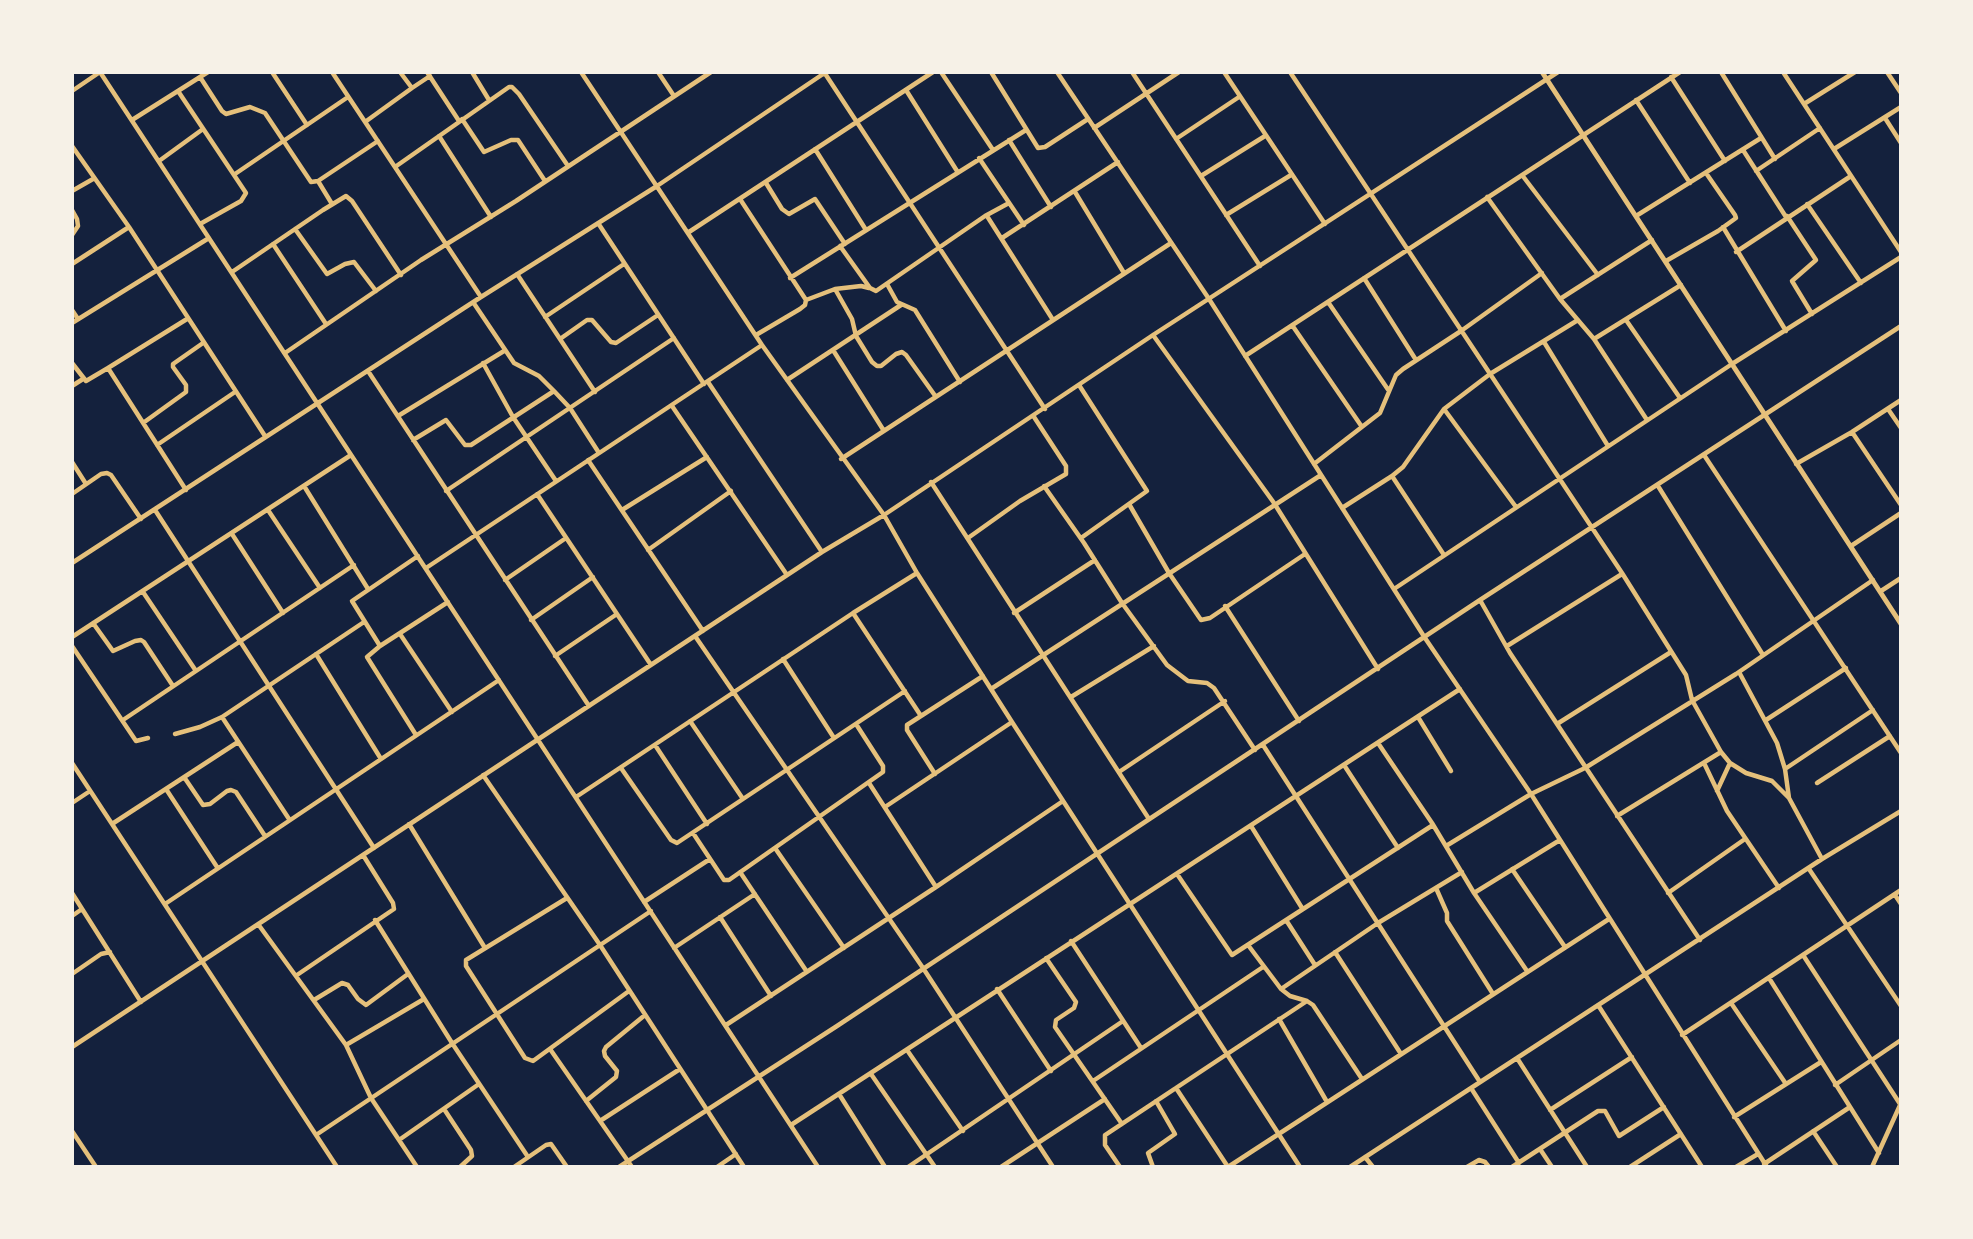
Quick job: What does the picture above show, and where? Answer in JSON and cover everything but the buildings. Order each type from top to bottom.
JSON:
[{"type":"street","points":[[72,91],[100,72],[818,1167]]},
{"type":"street","points":[[132,120],[208,72]]},
{"type":"street","points":[[272,72],[307,125]]},
{"type":"street","points":[[332,72],[481,297]]},
{"type":"street","points":[[400,72],[412,88]]},
{"type":"street","points":[[480,72],[473,74],[489,100]]},
{"type":"street","points":[[581,72],[755,335],[841,459],[884,515],[990,689],[1300,1167]]},
{"type":"street","points":[[658,72],[674,96]]},
{"type":"street","points":[[285,353],[710,72]]},
{"type":"street","points":[[72,563],[265,436],[657,186],[825,72],[1045,409]]},
{"type":"street","points":[[689,232],[933,72]]},
{"type":"street","points":[[941,72],[993,149]]},
{"type":"street","points":[[991,72],[1036,146],[1041,148],[1088,119]]},
{"type":"street","points":[[1057,72],[1209,299],[1394,589],[1531,794],[1765,1165],[1850,1107]]},
{"type":"street","points":[[1132,72],[1260,266]]},
{"type":"street","points":[[1094,128],[1180,72]]},
{"type":"street","points":[[1224,72],[1325,224]]},
{"type":"street","points":[[1290,72],[1622,573],[1686,675],[1692,700],[1721,752],[1730,763],[1745,773],[1772,781],[1789,798],[1822,859]]},
{"type":"street","points":[[1542,72],[1901,624]]},
{"type":"street","points":[[72,1045],[1558,72]]},
{"type":"street","points":[[1245,356],[1680,72]]},
{"type":"street","points":[[1721,72],[1775,159]]},
{"type":"street","points":[[1394,589],[1680,398],[1861,283],[1901,254],[1783,72]]},
{"type":"street","points":[[1804,104],[1855,72]]},
{"type":"street","points":[[1886,72],[1901,93]]},
{"type":"street","points":[[365,122],[429,74],[484,152],[511,140],[518,140],[545,181]]},
{"type":"street","points":[[200,77],[226,114],[250,107],[261,110],[311,182],[318,181],[378,141]]},
{"type":"street","points":[[1671,78],[1726,161]]},
{"type":"street","points":[[1895,82],[1901,78]]},
{"type":"street","points":[[395,167],[506,88],[512,87],[568,166]]},
{"type":"street","points":[[906,90],[957,171]]},
{"type":"street","points":[[178,91],[245,188],[245,198],[200,224]]},
{"type":"street","points":[[234,174],[348,97]]},
{"type":"street","points":[[1175,139],[1239,97]]},
{"type":"street","points":[[1636,100],[1690,183]]},
{"type":"street","points":[[1834,149],[1901,107]]},
{"type":"street","points":[[1885,118],[1901,143]]},
{"type":"street","points":[[159,161],[203,128]]},
{"type":"street","points":[[1756,171],[1820,128]]},
{"type":"street","points":[[790,278],[1026,130]]},
{"type":"street","points":[[439,136],[491,217]]},
{"type":"street","points":[[1201,176],[1265,136]]},
{"type":"street","points":[[1636,216],[1761,138]]},
{"type":"street","points":[[1009,139],[1051,207]]},
{"type":"street","points":[[72,146],[74,155],[129,227],[265,436]]},
{"type":"street","points":[[815,149],[866,230]]},
{"type":"street","points":[[1743,150],[1816,260],[1792,281],[1812,314]]},
{"type":"street","points":[[979,158],[1024,225]]},
{"type":"street","points":[[1002,239],[1118,162]]},
{"type":"street","points":[[1665,261],[1723,227],[1736,216],[1706,173]]},
{"type":"street","points":[[1226,215],[1291,175]]},
{"type":"street","points":[[1522,175],[1598,275]]},
{"type":"street","points":[[1736,251],[1852,176]]},
{"type":"street","points":[[72,191],[93,179]]},
{"type":"street","points":[[318,181],[332,204]]},
{"type":"street","points":[[766,183],[782,209],[789,214],[815,199],[870,288]]},
{"type":"street","points":[[1075,192],[1124,273]]},
{"type":"street","points":[[232,272],[342,197],[349,197],[401,275]]},
{"type":"street","points":[[1487,197],[1560,299],[1594,339],[1647,420]]},
{"type":"street","points":[[740,200],[806,300]]},
{"type":"street","points":[[806,300],[835,289],[861,286],[876,291],[1009,203]]},
{"type":"street","points":[[1807,204],[1861,283]]},
{"type":"street","points":[[72,210],[78,226],[72,236]]},
{"type":"street","points":[[988,216],[1054,320]]},
{"type":"street","points":[[598,223],[658,315],[822,552]]},
{"type":"street","points":[[72,264],[129,227]]},
{"type":"street","points":[[1723,227],[1786,331]]},
{"type":"street","points":[[295,229],[325,272],[330,274],[345,264],[354,262],[376,291]]},
{"type":"street","points":[[72,323],[209,238]]},
{"type":"street","points":[[1560,299],[1653,240]]},
{"type":"street","points":[[841,459],[1171,243]]},
{"type":"street","points":[[273,244],[326,324]]},
{"type":"street","points":[[545,317],[624,264]]},
{"type":"street","points":[[1314,464],[1380,413],[1396,375],[1542,273]]},
{"type":"street","points":[[517,275],[595,392]]},
{"type":"street","points":[[1364,278],[1416,360]]},
{"type":"street","points":[[887,284],[901,305],[915,310],[960,382]]},
{"type":"street","points":[[1594,339],[1681,285]]},
{"type":"street","points":[[835,289],[852,319],[856,336],[877,366],[902,352],[936,397]]},
{"type":"street","points":[[755,335],[800,309],[806,300]]},
{"type":"street","points":[[473,302],[514,363],[539,376],[554,391],[570,408],[599,453]]},
{"type":"street","points":[[1328,302],[1389,392]]},
{"type":"street","points":[[787,380],[901,305]]},
{"type":"street","points":[[72,310],[78,319]]},
{"type":"street","points":[[560,340],[587,320],[592,320],[611,342],[616,343],[658,315]]},
{"type":"street","points":[[72,386],[83,379],[91,380],[187,319]]},
{"type":"street","points":[[1342,508],[1392,477],[1410,458],[1444,409],[1490,374],[1578,320]]},
{"type":"street","points":[[1626,320],[1680,398]]},
{"type":"street","points":[[1292,325],[1362,427]]},
{"type":"street","points":[[619,1167],[1901,326]]},
{"type":"street","points":[[1153,335],[1274,503],[1378,670]]},
{"type":"street","points":[[446,491],[674,338]]},
{"type":"street","points":[[1544,342],[1608,446]]},
{"type":"street","points":[[143,423],[186,392],[186,385],[173,364],[203,343]]},
{"type":"street","points":[[426,568],[762,345]]},
{"type":"street","points":[[833,350],[884,431]]},
{"type":"street","points":[[398,416],[504,351]]},
{"type":"street","points":[[72,363],[83,379]]},
{"type":"street","points":[[483,363],[513,417],[556,481]]},
{"type":"street","points":[[108,368],[186,490]]},
{"type":"street","points":[[368,371],[589,706]]},
{"type":"street","points":[[1079,385],[1146,489],[1145,494],[1081,538]]},
{"type":"street","points":[[413,440],[446,421],[465,445],[471,445],[554,391]]},
{"type":"street","points":[[157,445],[235,392]]},
{"type":"street","points":[[1797,464],[1901,400]]},
{"type":"street","points":[[672,406],[787,575]]},
{"type":"street","points":[[1444,409],[1516,507]]},
{"type":"street","points":[[1888,409],[1901,428]]},
{"type":"street","points":[[968,538],[1044,486],[1064,476],[1067,470],[1034,416]]},
{"type":"street","points":[[1852,432],[1901,505]]},
{"type":"street","points":[[72,637],[351,455]]},
{"type":"street","points":[[1704,455],[1901,753]]},
{"type":"street","points":[[622,510],[706,457]]},
{"type":"street","points":[[588,460],[703,631]]},
{"type":"street","points":[[72,462],[86,484]]},
{"type":"street","points":[[72,494],[101,474],[111,475],[141,519]]},
{"type":"street","points":[[990,689],[1321,475]]},
{"type":"street","points":[[1392,477],[1444,555]]},
{"type":"street","points":[[931,482],[1149,818]]},
{"type":"street","points":[[304,486],[368,589]]},
{"type":"street","points":[[1044,486],[1167,665],[1188,681],[1207,683],[1225,701],[1255,750]]},
{"type":"street","points":[[1658,486],[1763,655]]},
{"type":"street","points":[[648,550],[731,491]]},
{"type":"street","points":[[537,493],[651,665]]},
{"type":"street","points":[[1129,505],[1169,573],[1201,620],[1210,618],[1306,554]]},
{"type":"street","points":[[155,510],[374,848]]},
{"type":"street","points":[[268,510],[320,588]]},
{"type":"street","points":[[1851,546],[1901,513]]},
{"type":"street","points":[[232,534],[283,613]]},
{"type":"street","points":[[505,580],[566,538]]},
{"type":"street","points":[[380,646],[351,603],[353,598],[418,556]]},
{"type":"street","points":[[1014,613],[1095,560]]},
{"type":"street","points":[[122,720],[354,565]]},
{"type":"street","points":[[576,797],[917,573]]},
{"type":"street","points":[[1507,646],[1622,573]]},
{"type":"street","points":[[531,620],[593,578]]},
{"type":"street","points":[[1881,592],[1901,578]]},
{"type":"street","points":[[1446,846],[1531,794],[1585,768],[1739,672],[1874,579]]},
{"type":"street","points":[[143,592],[195,671]]},
{"type":"street","points":[[1480,600],[1585,768],[1700,940]]},
{"type":"street","points":[[416,735],[368,660],[368,655],[448,602]]},
{"type":"street","points":[[1225,606],[1299,721]]},
{"type":"street","points":[[853,613],[921,716]]},
{"type":"street","points":[[555,656],[617,614]]},
{"type":"street","points":[[175,734],[222,717],[364,622]]},
{"type":"street","points":[[93,623],[113,651],[135,641],[144,642],[173,686]]},
{"type":"street","points":[[400,633],[452,712]]},
{"type":"street","points":[[695,636],[785,771],[923,968],[1053,1167]]},
{"type":"street","points":[[72,646],[136,741],[148,738]]},
{"type":"street","points":[[1071,697],[1154,646]]},
{"type":"street","points":[[1557,724],[1671,652]]},
{"type":"street","points":[[316,654],[381,759]]},
{"type":"street","points":[[783,659],[834,738]]},
{"type":"street","points":[[1766,720],[1846,668]]},
{"type":"street","points":[[1739,672],[1777,743],[1785,769],[1789,798]]},
{"type":"street","points":[[935,774],[906,727],[983,676]]},
{"type":"street","points":[[165,904],[499,680]]},
{"type":"street","points":[[791,1125],[1460,689]]},
{"type":"street","points":[[621,768],[671,840],[677,843],[905,691]]},
{"type":"street","points":[[1119,772],[1225,701]]},
{"type":"street","points":[[1785,769],[1873,710]]},
{"type":"street","points":[[222,717],[289,819]]},
{"type":"street","points":[[1418,718],[1451,771]]},
{"type":"street","points":[[690,721],[743,799]]},
{"type":"street","points":[[885,807],[1012,722]]},
{"type":"street","points":[[693,833],[724,880],[729,880],[885,770],[856,723]]},
{"type":"street","points":[[1816,783],[1890,736]]},
{"type":"street","points":[[112,824],[238,742]]},
{"type":"street","points":[[1378,743],[1527,971]]},
{"type":"street","points":[[655,744],[706,824]]},
{"type":"street","points":[[1263,745],[1480,1082]]},
{"type":"street","points":[[1617,816],[1721,752]]},
{"type":"street","points":[[72,762],[337,1167]]},
{"type":"street","points":[[1704,763],[1716,792],[1779,888]]},
{"type":"street","points":[[1716,792],[1730,763]]},
{"type":"street","points":[[1344,765],[1398,848]]},
{"type":"street","points":[[483,775],[600,945],[744,1167]]},
{"type":"street","points":[[184,777],[203,805],[228,791],[236,792],[265,835]]},
{"type":"street","points":[[869,783],[936,887]]},
{"type":"street","points":[[166,789],[217,868]]},
{"type":"street","points":[[72,803],[90,791]]},
{"type":"street","points":[[725,1026],[1063,801]]},
{"type":"street","points":[[1350,1167],[1822,859],[1901,811]]},
{"type":"street","points":[[409,824],[485,948]]},
{"type":"street","points":[[1177,874],[1230,953],[1235,954],[1433,825]]},
{"type":"street","points":[[1251,826],[1303,909]]},
{"type":"street","points":[[1668,892],[1745,839]]},
{"type":"street","points":[[1474,893],[1560,840]]},
{"type":"street","points":[[775,848],[844,948]]},
{"type":"street","points":[[297,975],[394,909],[363,855]]},
{"type":"street","points":[[644,902],[710,859]]},
{"type":"street","points":[[1513,869],[1565,947]]},
{"type":"street","points":[[1809,869],[1901,1006]]},
{"type":"street","points":[[740,872],[807,972]]},
{"type":"street","points":[[1280,989],[1378,923],[1462,872]]},
{"type":"street","points":[[1436,888],[1447,913],[1447,922],[1493,994]]},
{"type":"street","points":[[1682,1035],[1901,890]]},
{"type":"street","points":[[72,892],[141,1002]]},
{"type":"street","points":[[674,948],[755,894]]},
{"type":"street","points":[[1895,895],[1901,904]]},
{"type":"street","points":[[567,898],[465,963],[524,1058],[529,1061],[550,1049],[629,991]]},
{"type":"street","points":[[72,916],[82,909]]},
{"type":"street","points":[[316,1135],[650,911]]},
{"type":"street","points":[[720,917],[771,996]]},
{"type":"street","points":[[1176,1088],[1228,1167],[1609,919]]},
{"type":"street","points":[[375,920],[452,1044],[528,1157]]},
{"type":"street","points":[[1286,920],[1315,965]]},
{"type":"street","points":[[258,924],[346,1045],[371,1097],[417,1167]]},
{"type":"street","points":[[1072,942],[1141,1048]]},
{"type":"street","points":[[1248,946],[1280,989],[1313,1005],[1362,1079]]},
{"type":"street","points":[[72,974],[101,954],[110,952]]},
{"type":"street","points":[[1335,952],[1401,1054]]},
{"type":"street","points":[[1803,955],[1901,1103],[1872,1167]]},
{"type":"street","points":[[1046,958],[1076,1002],[1074,1008],[1056,1020],[1055,1027],[1122,1124]]},
{"type":"street","points":[[1093,1081],[1263,967]]},
{"type":"street","points":[[314,1000],[342,983],[348,985],[366,1005],[408,974]]},
{"type":"street","points":[[1769,978],[1879,1153]]},
{"type":"street","points":[[997,989],[1051,1071]]},
{"type":"street","points":[[346,1045],[424,999]]},
{"type":"street","points":[[1120,1167],[1104,1140],[1105,1135],[1307,1001]]},
{"type":"street","points":[[1731,1003],[1786,1084]]},
{"type":"street","points":[[1598,1005],[1702,1167]]},
{"type":"street","points":[[586,1101],[616,1077],[617,1071],[605,1056],[606,1046],[645,1015]]},
{"type":"street","points":[[1279,1019],[1327,1102]]},
{"type":"street","points":[[908,1167],[1124,1021]]},
{"type":"street","points":[[1835,1085],[1901,1040]]},
{"type":"street","points":[[550,1049],[632,1167]]},
{"type":"street","points":[[907,1050],[963,1131]]},
{"type":"street","points":[[1550,1110],[1632,1057]]},
{"type":"street","points":[[1517,1058],[1587,1167]]},
{"type":"street","points":[[1734,1117],[1821,1062]]},
{"type":"street","points":[[600,1121],[680,1069]]},
{"type":"street","points":[[871,1074],[934,1167]]},
{"type":"street","points":[[399,1140],[480,1084]]},
{"type":"street","points":[[1471,1088],[1519,1163]]},
{"type":"street","points":[[839,1094],[885,1167]]},
{"type":"street","points":[[1001,1167],[1105,1099]]},
{"type":"street","points":[[1153,1167],[1148,1153],[1174,1134],[1156,1101]]},
{"type":"street","points":[[1512,1167],[1602,1110],[1617,1133],[1623,1135],[1664,1107]]},
{"type":"street","points":[[444,1109],[471,1150],[471,1156],[460,1167]]},
{"type":"street","points":[[72,1131],[96,1167]]},
{"type":"street","points":[[1813,1132],[1837,1167]]},
{"type":"street","points":[[1630,1167],[1681,1134]]},
{"type":"street","points":[[514,1167],[546,1144],[551,1144],[567,1167]]},
{"type":"street","points":[[1540,1149],[1552,1167]]},
{"type":"street","points":[[717,1167],[736,1154]]},
{"type":"street","points":[[1736,1167],[1758,1154]]},
{"type":"street","points":[[1366,1157],[1373,1167]]},
{"type":"street","points":[[1467,1167],[1483,1160],[1489,1167]]}]
